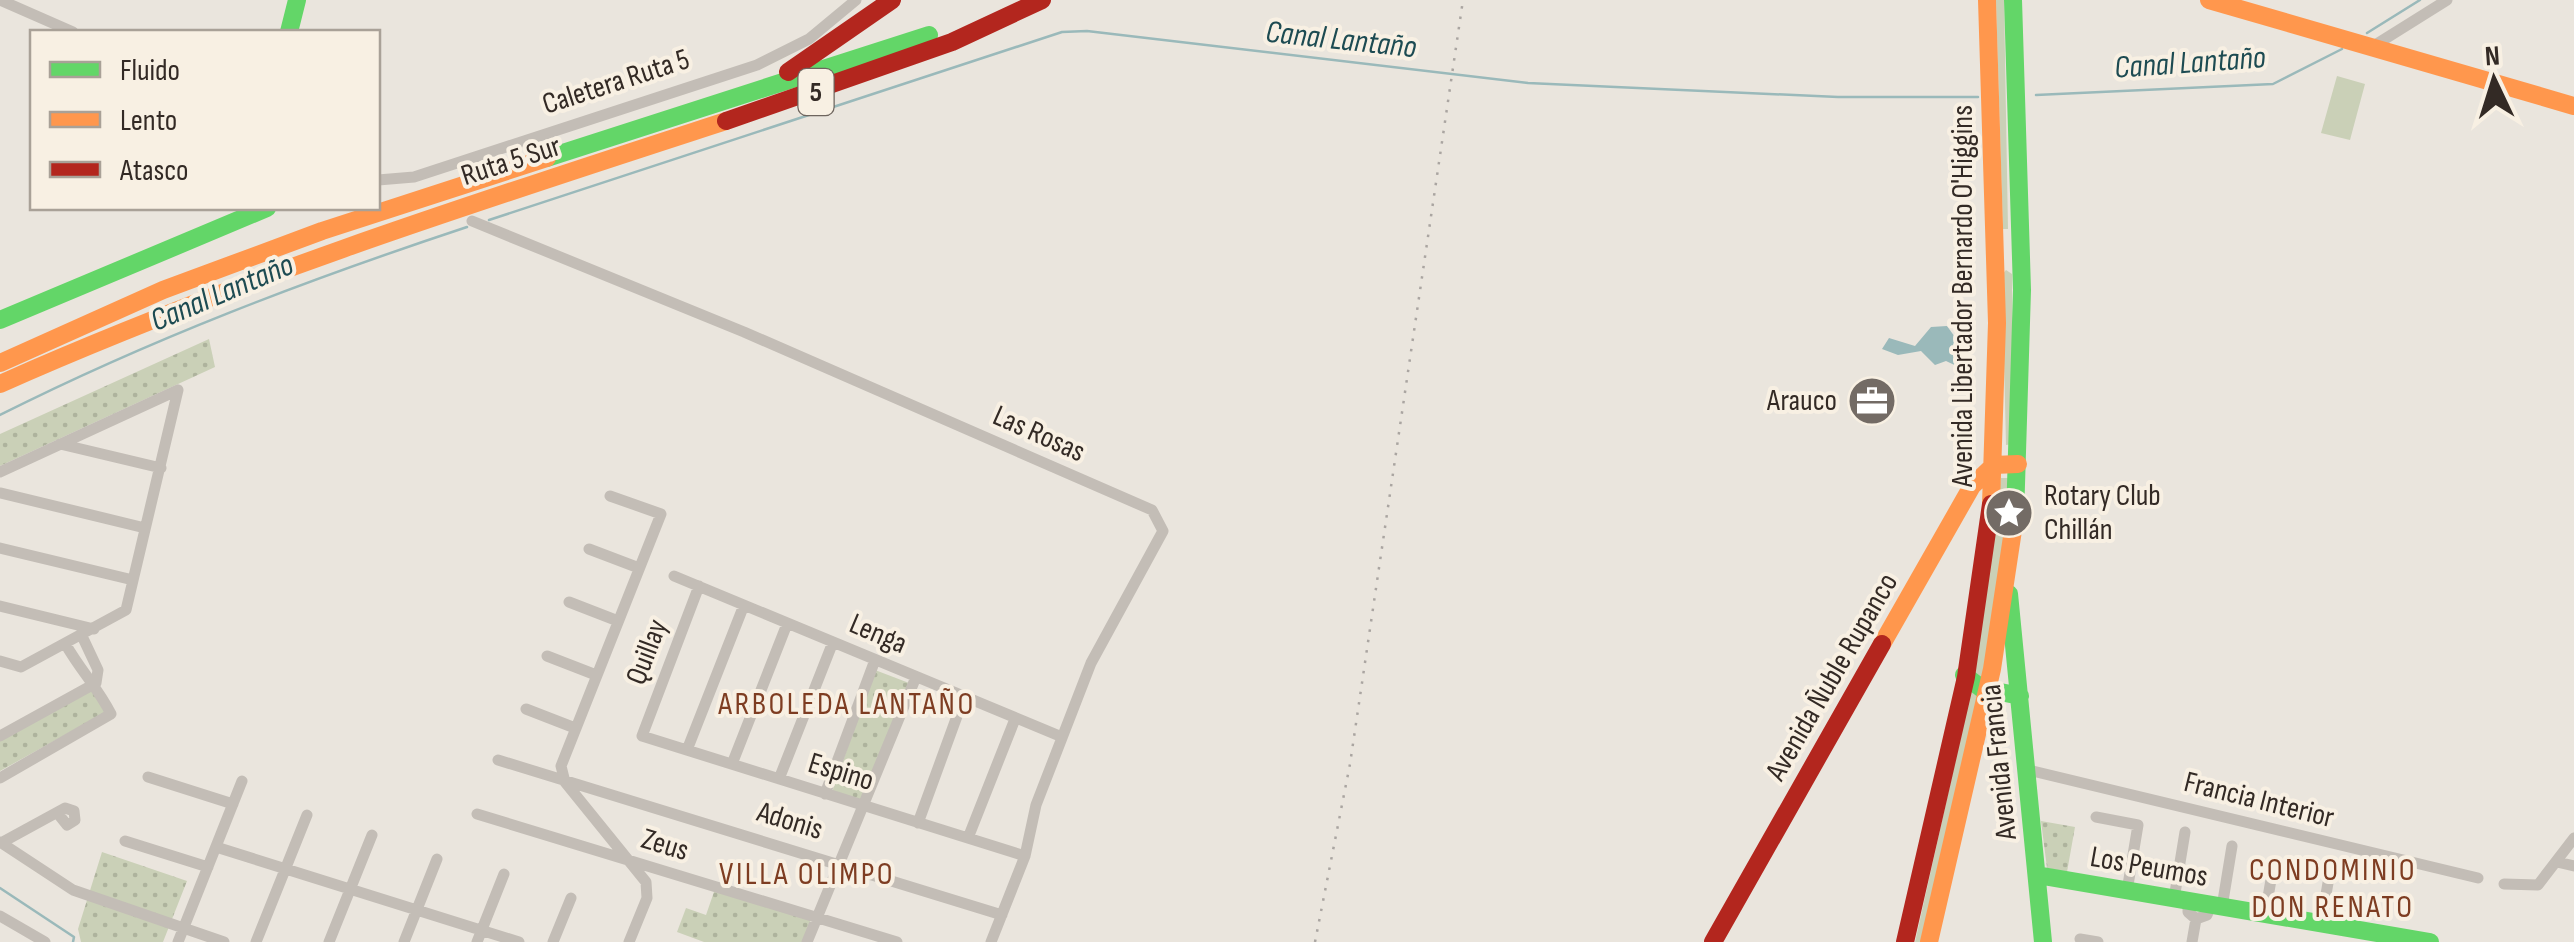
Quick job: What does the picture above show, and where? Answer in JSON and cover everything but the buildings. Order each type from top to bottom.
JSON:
[{"type":"main road","points":[[288,30],[296,0]]},
{"type":"main road","points":[[742,95],[840,40],[892,0]]},
{"type":"main road","name":"Ruta 5 Sur","points":[[0,362],[105,314],[269,250],[901,45],[1010,0]]},
{"type":"main road","name":"Ruta 5 Sur","points":[[0,384],[145,319],[293,262],[863,76],[969,35],[1042,0]]},
{"type":"main road","name":"Avenida Libertador Bernardo O'Higgins","points":[[1905,942],[1981,592],[1994,465],[1987,0]]},
{"type":"main road","name":"Avenida Libertador Bernardo O'Higgins","points":[[1929,942],[2008,576],[2018,464],[2020,249],[2013,0]]},
{"type":"main road","points":[[2209,0],[2574,106]]},
{"type":"main road","points":[[0,320],[262,210]]},
{"type":"main road","points":[[1993,249],[2020,249]]},
{"type":"main road","points":[[1994,465],[2018,464]]},
{"type":"main road","name":"Avenida Ñuble Rupanco","points":[[1713,942],[1968,494],[1994,465]]},
{"type":"main road","name":"Avenida Francia","points":[[2008,576],[2043,942]]},
{"type":"main road","points":[[1964,675],[1985,689],[2020,696]]},
{"type":"main road","name":"Los Peumos","points":[[2037,876],[2321,924],[2347,935],[2430,942]]},
{"type":"street","points":[[0,0],[68,30]]},
{"type":"street","name":"Caletera Ruta 5","points":[[380,180],[414,176],[756,65],[808,38],[856,0]]},
{"type":"street","points":[[2372,48],[2448,0]]},
{"type":"street","name":"Las Rosas","points":[[472,221],[744,332],[1152,510],[1162,531],[1091,663],[1030,824],[1025,856],[992,942]]},
{"type":"street","points":[[0,661],[20,667],[126,610],[178,390],[4,470],[0,494],[145,528]]},
{"type":"street","points":[[60,444],[161,468]]},
{"type":"street","points":[[610,496],[661,514],[562,760],[562,778],[644,878],[648,894],[629,942]]},
{"type":"street","points":[[0,548],[133,580]]},
{"type":"street","points":[[589,549],[639,568]]},
{"type":"street","name":"Lenga","points":[[674,576],[1062,738]]},
{"type":"street","name":"Quillay","points":[[642,736],[699,586]]},
{"type":"street","points":[[569,602],[618,621]]},
{"type":"street","points":[[687,750],[744,605]]},
{"type":"street","points":[[0,606],[94,630]]},
{"type":"street","points":[[732,764],[788,624]]},
{"type":"street","points":[[82,636],[98,670],[96,683]]},
{"type":"street","points":[[778,779],[833,642]]},
{"type":"street","points":[[0,778],[111,714],[96,683],[84,676],[66,645]]},
{"type":"street","points":[[547,656],[596,675]]},
{"type":"street","points":[[824,794],[876,660]]},
{"type":"street","points":[[807,942],[916,677]]},
{"type":"street","points":[[0,736],[96,683]]},
{"type":"street","points":[[918,823],[964,697]]},
{"type":"street","points":[[526,709],[575,728]]},
{"type":"street","points":[[968,838],[1015,719]]},
{"type":"street","name":"Espino","points":[[642,736],[1025,856]]},
{"type":"street","name":"Adonis","points":[[498,760],[840,862],[1002,915]]},
{"type":"street","name":"Francia Interior","points":[[2028,770],[2478,878]]},
{"type":"street","points":[[148,777],[233,804]]},
{"type":"street","points":[[178,942],[242,781]]},
{"type":"street","name":"Zeus","points":[[477,814],[896,942]]},
{"type":"street","points":[[0,843],[58,815]]},
{"type":"street","points":[[256,942],[307,815]]},
{"type":"street","points":[[2096,817],[2138,825],[2126,891]]},
{"type":"street","points":[[2185,832],[2181,900],[2196,920]]},
{"type":"street","points":[[329,942],[372,835]]},
{"type":"street","points":[[2504,884],[2538,885],[2574,838]]},
{"type":"street","points":[[126,841],[208,867]]},
{"type":"street","points":[[0,843],[73,890],[224,942]]},
{"type":"street","points":[[216,846],[417,910],[479,936],[519,942]]},
{"type":"street","points":[[2196,920],[2216,906],[2232,846]]},
{"type":"street","points":[[404,942],[438,858]]},
{"type":"street","points":[[2265,915],[2274,862]]},
{"type":"street","points":[[2558,862],[2574,866]]},
{"type":"street","points":[[479,936],[504,874]]},
{"type":"street","points":[[2321,924],[2329,877]]},
{"type":"street","points":[[553,942],[571,898]]},
{"type":"street","points":[[0,916],[45,942]]},
{"type":"street","points":[[2192,942],[2196,920]]},
{"type":"street","points":[[2080,939],[2098,942]]},
{"type":"green space","points":[[1996,0],[2004,0],[2008,229],[2003,229]]},
{"type":"green space","points":[[2337,76],[2365,84],[2350,140],[2321,133]]},
{"type":"green space","points":[[2006,270],[2012,274],[2012,444],[2006,445],[2002,275]]},
{"type":"green space","points":[[209,339],[215,367],[0,466],[0,434]]},
{"type":"green space","points":[[2001,478],[2012,478],[1995,619],[1924,942],[1915,942],[1973,682]]},
{"type":"green space","points":[[875,670],[909,683],[864,802],[832,792]]},
{"type":"green space","points":[[94,689],[106,712],[0,771],[0,740]]},
{"type":"green space","points":[[2041,821],[2075,827],[2067,872],[2047,868]]},
{"type":"green space","points":[[102,852],[187,881],[163,942],[81,942],[78,929]]},
{"type":"green space","points":[[715,889],[812,917],[802,942],[704,942],[677,932],[686,908],[706,915]]},
{"type":"water","points":[[1947,326],[1970,358],[1963,369],[1946,361],[1935,365],[1921,351],[1898,355],[1882,349],[1889,338],[1915,346],[1931,327]]},
{"type":"waterway","name":"Canal Lantaño","points":[[2367,33],[2420,0]]},
{"type":"waterway","name":"Canal Lantaño","points":[[489,220],[1062,32],[1087,31],[1528,83],[1838,97],[1978,97]]},
{"type":"waterway","name":"Canal Lantaño","points":[[2036,95],[2273,84],[2342,49]]},
{"type":"waterway","name":"Canal Lantaño","points":[[0,415],[230,312],[467,227]]},
{"type":"waterway","points":[[0,888],[74,937],[73,942]]},
{"type":"railway","points":[[1315,942],[1350,764],[1463,0]]},
{"type":"traffic: fast","points":[[290,30],[297,0]]},
{"type":"traffic: fast","points":[[2013,0],[2022,290],[2015,517]]},
{"type":"traffic: fast","points":[[547,158],[929,35]]},
{"type":"traffic: fast","points":[[0,320],[262,210]]},
{"type":"traffic: fast","points":[[2009,594],[2043,942]]},
{"type":"traffic: fast","points":[[1964,675],[1981,688],[2020,696]]},
{"type":"traffic: fast","points":[[2037,875],[2430,942]]},
{"type":"traffic: slow","points":[[1987,0],[1997,323],[1991,504]]},
{"type":"traffic: slow","points":[[2209,0],[2574,106]]},
{"type":"traffic: slow","points":[[0,384],[269,276],[726,121]]},
{"type":"traffic: slow","points":[[0,363],[163,290],[322,231],[547,158]]},
{"type":"traffic: slow","points":[[1882,644],[1972,486],[1994,465],[2018,464]]},
{"type":"traffic: slow","points":[[1929,942],[1992,669],[2015,517]]},
{"type":"traffic: jam","points":[[788,72],[892,0]]},
{"type":"traffic: jam","points":[[726,121],[952,42],[1042,0]]},
{"type":"traffic: jam","points":[[1905,942],[1966,677],[1991,504]]},
{"type":"traffic: jam","points":[[1713,942],[1882,644]]},
{"type":"place","name":"Arauco","points":[[1872,401]]},
{"type":"place","name":"Rotary Club Chillán","points":[[2009,513]]},
{"type":"district","name":"ARBOLEDA LANTAÑO","points":[[847,704]]},
{"type":"district","name":"VILLA OLIMPO","points":[[807,874]]},
{"type":"district","name":"CONDOMINIO DON RENATO","points":[[2333,888]]}]
